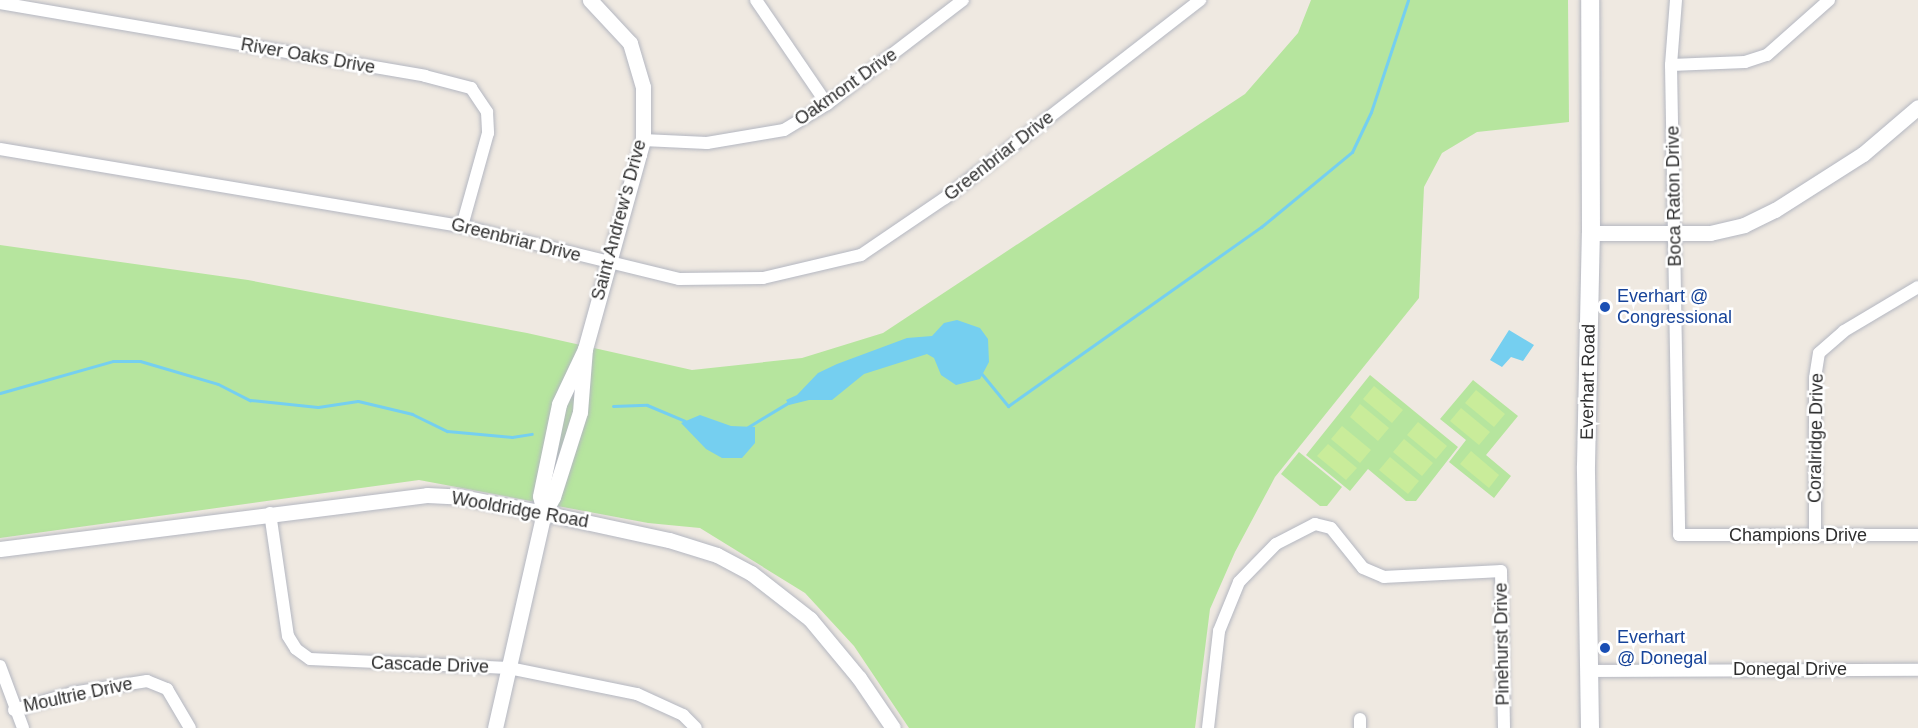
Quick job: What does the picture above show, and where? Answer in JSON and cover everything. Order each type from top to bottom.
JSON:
[{"type":"main road","name":"Everhart Road","points":[[1590,0],[1592,232],[1586,466],[1590,728]]},
{"type":"street","name":"Saint Andrew's Drive","points":[[544,513],[540,496],[560,404],[585,349],[642,140],[643,87],[630,43],[590,0]]},
{"type":"street","points":[[756,0],[827,104]]},
{"type":"street","name":"Oakmont Drive","points":[[642,140],[707,143],[784,130],[827,104],[963,0]]},
{"type":"street","name":"Greenbriar Drive","points":[[0,149],[462,226],[679,279],[763,278],[861,255],[945,198],[1200,0]]},
{"type":"street","name":"Boca Raton Drive","points":[[1676,0],[1671,65],[1679,536]]},
{"type":"street","points":[[1671,65],[1745,62],[1767,55],[1829,0]]},
{"type":"street","name":"River Oaks Drive","points":[[0,3],[425,76],[471,88],[487,112],[488,133],[462,226]]},
{"type":"street","points":[[1592,232],[1710,233],[1744,225],[1775,210],[1863,154],[1918,107]]},
{"type":"street","name":"Coralridge Drive","points":[[1815,535],[1815,378],[1819,353],[1844,331],[1918,287]]},
{"type":"street","name":"Saint Andrew's Drive","points":[[495,728],[544,513],[553,497],[580,412],[585,349]]},
{"type":"street","name":"Wooldridge Road","points":[[0,549],[270,513],[427,495],[462,497],[544,513],[679,542],[717,555],[751,573],[810,619],[854,671],[893,728]]},
{"type":"street","name":"Cascade Drive","points":[[270,513],[288,636],[302,655],[318,661],[509,668],[637,694],[683,716],[696,728]]},
{"type":"street","name":"Pinehurst Drive","points":[[1208,728],[1219,631],[1239,582],[1276,544],[1315,524],[1331,528],[1363,568],[1384,577],[1501,572],[1504,728]]},
{"type":"street","name":"Champions Drive","points":[[1679,536],[1918,535]]},
{"type":"street","points":[[0,666],[14,710],[23,728]]},
{"type":"street","name":"Donegal Drive","points":[[1590,671],[1918,670]]},
{"type":"street","name":"Moultrie Drive","points":[[14,710],[72,693],[147,681],[167,689],[190,728]]},
{"type":"green space","points":[[1311,0],[1568,0],[1569,122],[1477,132],[1442,153],[1424,187],[1419,298],[1275,477],[1235,552],[1210,609],[1195,728],[909,728],[854,646],[805,593],[700,528],[648,523],[419,480],[0,538],[0,245],[248,280],[527,333],[692,370],[802,358],[883,333],[1245,94],[1298,33]]},
{"type":"green space","points":[[1370,375],[1458,447],[1416,501],[1406,501],[1368,469],[1350,491],[1306,455]]},
{"type":"green space","points":[[1473,380],[1518,416],[1486,455],[1511,476],[1494,498],[1449,462],[1466,440],[1440,419]]},
{"type":"green space","points":[[1374,386],[1403,410],[1392,423],[1363,399]]},
{"type":"green space","points":[[1476,390],[1505,414],[1494,427],[1465,403]]},
{"type":"green space","points":[[1360,404],[1389,428],[1378,441],[1350,417]]},
{"type":"green space","points":[[1461,408],[1490,432],[1479,445],[1450,421]]},
{"type":"green space","points":[[1418,422],[1447,446],[1436,459],[1407,435]]},
{"type":"green space","points":[[1342,426],[1371,450],[1360,463],[1331,439]]},
{"type":"green space","points":[[1404,439],[1433,463],[1422,476],[1393,452]]},
{"type":"green space","points":[[1328,444],[1357,468],[1346,480],[1317,456]]},
{"type":"green space","points":[[1471,451],[1499,475],[1489,488],[1460,464]]},
{"type":"green space","points":[[1299,452],[1342,487],[1327,506],[1320,506],[1281,474]]},
{"type":"green space","points":[[1390,457],[1419,481],[1408,494],[1379,470]]},
{"type":"water","points":[[957,320],[980,328],[988,339],[989,362],[980,379],[956,385],[941,375],[934,358],[927,354],[864,374],[832,400],[809,400],[789,405],[786,400],[797,395],[818,373],[837,364],[907,338],[932,336],[944,323]]},
{"type":"water","points":[[1509,330],[1534,345],[1523,361],[1511,357],[1502,367],[1490,360]]},
{"type":"water","points":[[700,415],[731,426],[755,427],[755,443],[742,458],[722,458],[706,449],[681,423]]},
{"type":"waterway","points":[[981,373],[1008,406],[1261,227],[1352,152],[1371,112],[1408,0]]},
{"type":"waterway","points":[[0,393],[113,361],[140,361],[218,384],[250,400],[318,407],[358,401],[412,414],[447,431],[512,437],[532,434]]},
{"type":"waterway","points":[[748,427],[791,401]]},
{"type":"waterway","points":[[613,406],[647,405],[685,421]]},
{"type":"place","name":"Everhart @ Congressional","points":[[1605,307]]},
{"type":"place","name":"Everhart @ Donegal","points":[[1605,648]]}]
